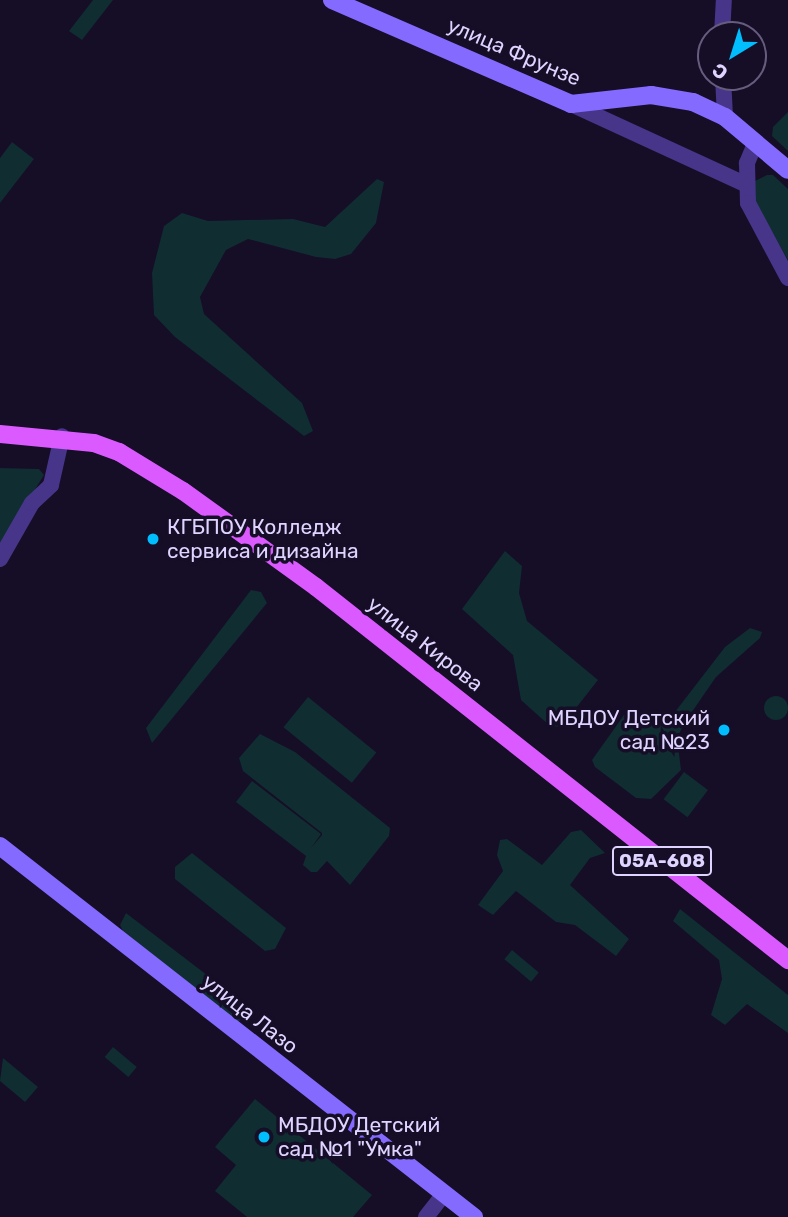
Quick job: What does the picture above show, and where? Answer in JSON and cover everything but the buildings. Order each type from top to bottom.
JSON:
[{"type":"main road","name":"улица Фрунзе","points":[[332,0],[571,104],[651,94],[693,103],[725,117],[788,170]]},
{"type":"main road","name":"улица Кирова","points":[[0,434],[62,436],[119,452],[263,548],[788,960]]},
{"type":"main road","name":"улица Лазо","points":[[0,846],[474,1217]]},
{"type":"street","points":[[723,21],[724,0]]},
{"type":"street","points":[[724,91],[725,117]]},
{"type":"street","points":[[571,104],[745,184]]},
{"type":"street","points":[[755,144],[745,184],[748,203],[788,278]]},
{"type":"street","points":[[0,559],[32,503],[51,485],[62,436]]},
{"type":"street","points":[[426,1217],[444,1194]]},
{"type":"green space","points":[[93,0],[113,0],[82,40],[69,31]]},
{"type":"green space","points":[[788,112],[788,151],[772,136],[773,127]]},
{"type":"green space","points":[[12,142],[34,159],[0,203],[0,158]]},
{"type":"green space","points":[[773,175],[788,189],[788,260],[750,193],[755,181]]},
{"type":"green space","points":[[377,179],[384,182],[376,223],[351,254],[335,259],[316,257],[248,239],[226,250],[200,297],[204,314],[302,403],[313,431],[304,436],[175,337],[154,315],[152,273],[164,226],[182,213],[208,221],[293,219],[325,227]]},
{"type":"green space","points":[[0,468],[39,469],[44,475],[0,546]]},
{"type":"green space","points":[[505,551],[522,566],[519,593],[527,621],[598,680],[561,727],[550,726],[521,700],[513,655],[462,609]]},
{"type":"green space","points":[[251,590],[261,592],[267,603],[152,743],[146,728]]},
{"type":"green space","points":[[750,628],[762,632],[760,638],[716,677],[685,722],[677,738],[681,770],[651,799],[636,798],[595,767],[592,760],[624,715],[631,712],[658,724],[668,721],[725,647]]},
{"type":"green space","points":[[776,696],[785,699],[788,708],[785,717],[776,720],[767,717],[764,708],[767,699]]},
{"type":"green space","points":[[308,697],[376,752],[352,783],[283,727]]},
{"type":"green space","points":[[260,734],[295,752],[390,828],[389,836],[350,885],[327,861],[317,872],[311,872],[303,865],[306,856],[236,802],[252,781],[321,834],[311,848],[322,835],[322,833],[243,771],[239,758]]},
{"type":"green space","points":[[684,772],[708,790],[687,817],[664,799]]},
{"type":"green space","points":[[581,830],[605,853],[590,858],[570,885],[629,939],[616,956],[575,925],[556,922],[516,891],[493,915],[478,905],[503,871],[497,855],[500,840],[507,839],[542,865],[571,832]]},
{"type":"green space","points":[[192,853],[286,928],[275,949],[265,951],[175,879],[175,867]]},
{"type":"green space","points":[[680,909],[788,995],[788,1033],[747,1004],[725,1025],[711,1015],[722,979],[719,960],[673,921]]},
{"type":"green space","points":[[126,913],[250,1008],[245,1018],[237,1022],[123,931],[120,925]]},
{"type":"green space","points":[[512,950],[539,972],[531,982],[504,959]]},
{"type":"green space","points":[[113,1047],[137,1067],[128,1077],[105,1057]]},
{"type":"green space","points":[[3,1058],[38,1087],[25,1102],[0,1081]]},
{"type":"green space","name":"МБДОУ Детский сад №1 \"Умка\"","points":[[255,1099],[372,1195],[353,1217],[247,1217],[215,1191],[236,1165],[215,1147]]},
{"type":"place","name":"КГБПОУ Колледж сервиса и дизайна","points":[[153,539]]},
{"type":"place","name":"МБДОУ Детский сад №23","points":[[724,730]]},
{"type":"place","name":"МБДОУ Детский сад №1 \"Умка\"","points":[[264,1137]]}]
